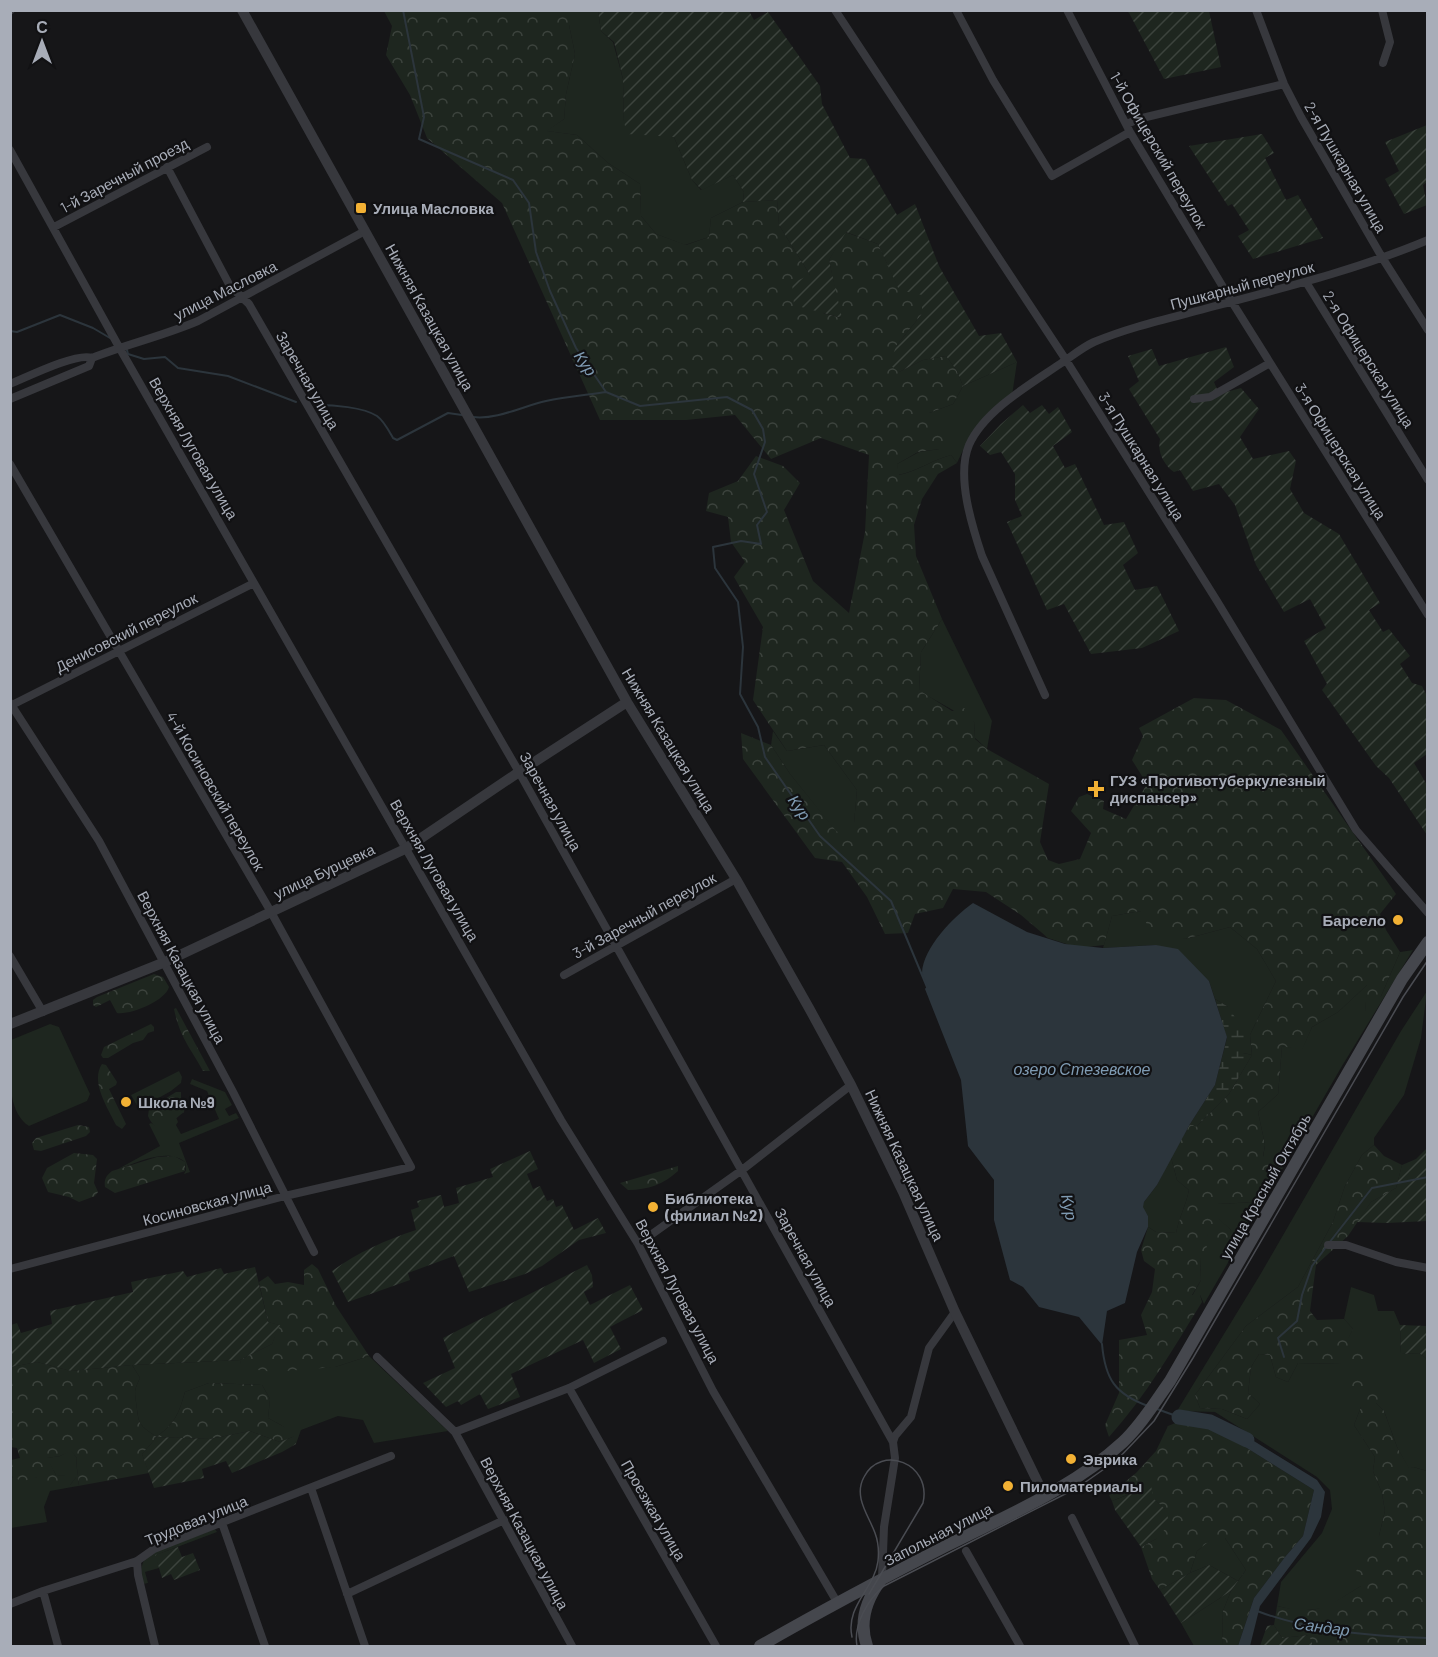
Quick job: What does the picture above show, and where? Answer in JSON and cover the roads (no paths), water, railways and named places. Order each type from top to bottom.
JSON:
[{"type":"main road","name":"улица Красный Октябрь","points":[[1124,1441],[1140,1424],[1170,1381],[1410,965],[1428,942]]},
{"type":"main road","name":"Запольная улица","points":[[760,1647],[882,1578],[1046,1497],[1084,1473],[1124,1441]]},
{"type":"main road","points":[[867,1647],[864,1632],[866,1610],[872,1593],[882,1578]]},
{"type":"street","name":"Нижняя Казацкая улица","points":[[242,10],[627,702],[736,879],[851,1085],[903,1192],[956,1312],[1046,1497]]},
{"type":"street","name":"3-я Пушкарная улица","points":[[835,10],[1066,360],[1217,601],[1356,830],[1428,913]]},
{"type":"street","points":[[956,10],[993,80],[1052,176],[1128,128],[1138,118],[1284,84]]},
{"type":"street","name":"1-й Офицерский переулок","points":[[1067,10],[1128,128],[1232,302]]},
{"type":"street","name":"2-я Пушкарная улица","points":[[1256,10],[1284,84],[1383,259],[1428,330]]},
{"type":"street","points":[[1382,10],[1390,42],[1383,63]]},
{"type":"street","name":"1-й Заречный проезд","points":[[54,227],[207,147]]},
{"type":"street","name":"Верхняя Луговая улица","points":[[10,150],[119,347],[405,849],[561,1120],[638,1244],[713,1391],[837,1602]]},
{"type":"street","name":"Заречная улица","points":[[167,167],[230,286],[249,304],[519,772],[893,1442],[895,1458],[884,1527],[882,1578]]},
{"type":"street","name":"улица Масловка","points":[[10,384],[71,360],[87,356],[92,358],[119,347],[170,333],[198,321],[365,231]]},
{"type":"street","name":"Пушкарный переулок","points":[[1045,696],[979,547],[969,508],[964,462],[977,432],[1016,393],[1094,342],[1149,324],[1383,259],[1428,240]]},
{"type":"street","name":"2-я Офицерская улица","points":[[1306,282],[1428,480]]},
{"type":"street","name":"3-я Офицерская улица","points":[[1232,302],[1428,615]]},
{"type":"street","name":"улица Масловка","points":[[10,399],[89,366],[92,358]]},
{"type":"street","points":[[1194,399],[1210,397],[1270,363]]},
{"type":"street","name":"4-й Косиновский переулок","points":[[10,464],[271,912],[411,1167]]},
{"type":"street","name":"Денисовский переулок","points":[[11,705],[254,584]]},
{"type":"street","name":"улица Бурцевка","points":[[10,1024],[165,962],[405,849],[627,702]]},
{"type":"street","name":"Верхняя Казацкая улица","points":[[11,705],[99,841],[165,962],[314,1252]]},
{"type":"street","name":"3-й Заречный переулок","points":[[564,975],[736,879]]},
{"type":"street","points":[[10,956],[43,1012]]},
{"type":"street","points":[[638,1244],[742,1170],[851,1085]]},
{"type":"street","name":"Косиновская улица","points":[[10,1269],[285,1196],[411,1167]]},
{"type":"street","points":[[1328,1245],[1346,1245],[1396,1262],[1428,1268]]},
{"type":"street","points":[[893,1442],[895,1436],[911,1417],[929,1348],[956,1312]]},
{"type":"street","points":[[455,1432],[568,1388],[663,1341]]},
{"type":"street","name":"Верхняя Казацкая улица","points":[[377,1357],[455,1432],[572,1647]]},
{"type":"street","name":"Проезжая улица","points":[[568,1388],[716,1647]]},
{"type":"street","name":"Трудовая улица","points":[[10,1604],[137,1561],[154,1549],[391,1456]]},
{"type":"street","points":[[311,1488],[365,1647]]},
{"type":"street","points":[[1072,1518],[1136,1647]]},
{"type":"street","points":[[347,1594],[504,1520]]},
{"type":"street","points":[[222,1523],[265,1647]]},
{"type":"street","points":[[966,1551],[1020,1647]]},
{"type":"street","points":[[137,1561],[138,1575],[155,1647]]},
{"type":"street","points":[[43,1591],[58,1647]]},
{"type":"water","name":"озеро Стезевское","points":[[973,903],[1027,932],[1065,944],[1103,948],[1156,945],[1178,949],[1209,981],[1227,1037],[1215,1085],[1190,1124],[1157,1185],[1144,1202],[1148,1227],[1137,1252],[1125,1303],[1107,1311],[1102,1345],[1079,1317],[1039,1307],[1023,1287],[1010,1280],[994,1220],[994,1180],[968,1146],[961,1080],[925,989],[927,986],[922,973],[928,953],[941,933]]},
{"type":"water","points":[[1233,1428],[1317,1480],[1325,1492],[1321,1517],[1311,1538],[1260,1606],[1250,1646],[1238,1646],[1254,1598],[1303,1536],[1314,1490],[1226,1435]]},
{"type":"waterway","name":"Кур","points":[[403,10],[424,117],[419,139],[513,180],[529,203],[536,252],[550,291],[576,348],[606,392],[640,406],[727,397],[752,410],[763,429],[765,442],[754,474],[767,512],[757,525],[761,544],[741,541],[713,547],[715,568],[738,602],[743,647],[740,694],[758,727],[765,757],[820,836],[891,901],[927,987]]},
{"type":"waterway","points":[[10,331],[17,332],[60,315],[93,328],[110,338]]},
{"type":"waterway","points":[[127,350],[128,354],[144,359],[165,357],[178,368],[228,376],[296,402]]},
{"type":"waterway","points":[[473,417],[491,416],[546,401],[606,392]]},
{"type":"waterway","points":[[317,405],[348,407],[371,413],[380,418],[393,438],[397,440],[448,413],[462,415]]},
{"type":"waterway","points":[[1329,1243],[1372,1188],[1428,1177]]},
{"type":"waterway","points":[[1284,1357],[1278,1338],[1297,1321],[1302,1295],[1312,1266],[1326,1247]]},
{"type":"waterway","name":"Кур","points":[[1102,1344],[1106,1367],[1114,1384],[1127,1396],[1148,1406]]},
{"type":"waterway","name":"Кур","points":[[1157,1409],[1179,1417]]},
{"type":"waterway","name":"Кур","points":[[1179,1417],[1210,1422],[1247,1440]]},
{"type":"waterway","name":"Сандар","points":[[1257,1611],[1319,1628],[1384,1636],[1428,1638]]},
{"type":"tram line","points":[[857,1646],[857,1630],[863,1613],[872,1598],[884,1586],[1077,1488],[1117,1460],[1154,1421],[1403,997],[1428,960]]},
{"type":"tram line","points":[[852,1637],[851,1626],[856,1606],[872,1580],[878,1558],[876,1536],[861,1499],[861,1484],[872,1467],[893,1460],[913,1468],[920,1477],[924,1489],[923,1503],[869,1594]]},
{"type":"place","name":"Улица Масловка","points":[[361,208]]},
{"type":"place","name":"ГУЗ «Противотуберкулезный диспансер»","points":[[1096,789]]},
{"type":"place","name":"Барсело","points":[[1398,920]]},
{"type":"place","name":"Школа №9","points":[[126,1102]]},
{"type":"place","name":"Библиотека (филиал №2)","points":[[653,1207]]},
{"type":"place","name":"Эврика","points":[[1071,1459]]},
{"type":"place","name":"Пиломатериалы","points":[[1008,1486]]}]
